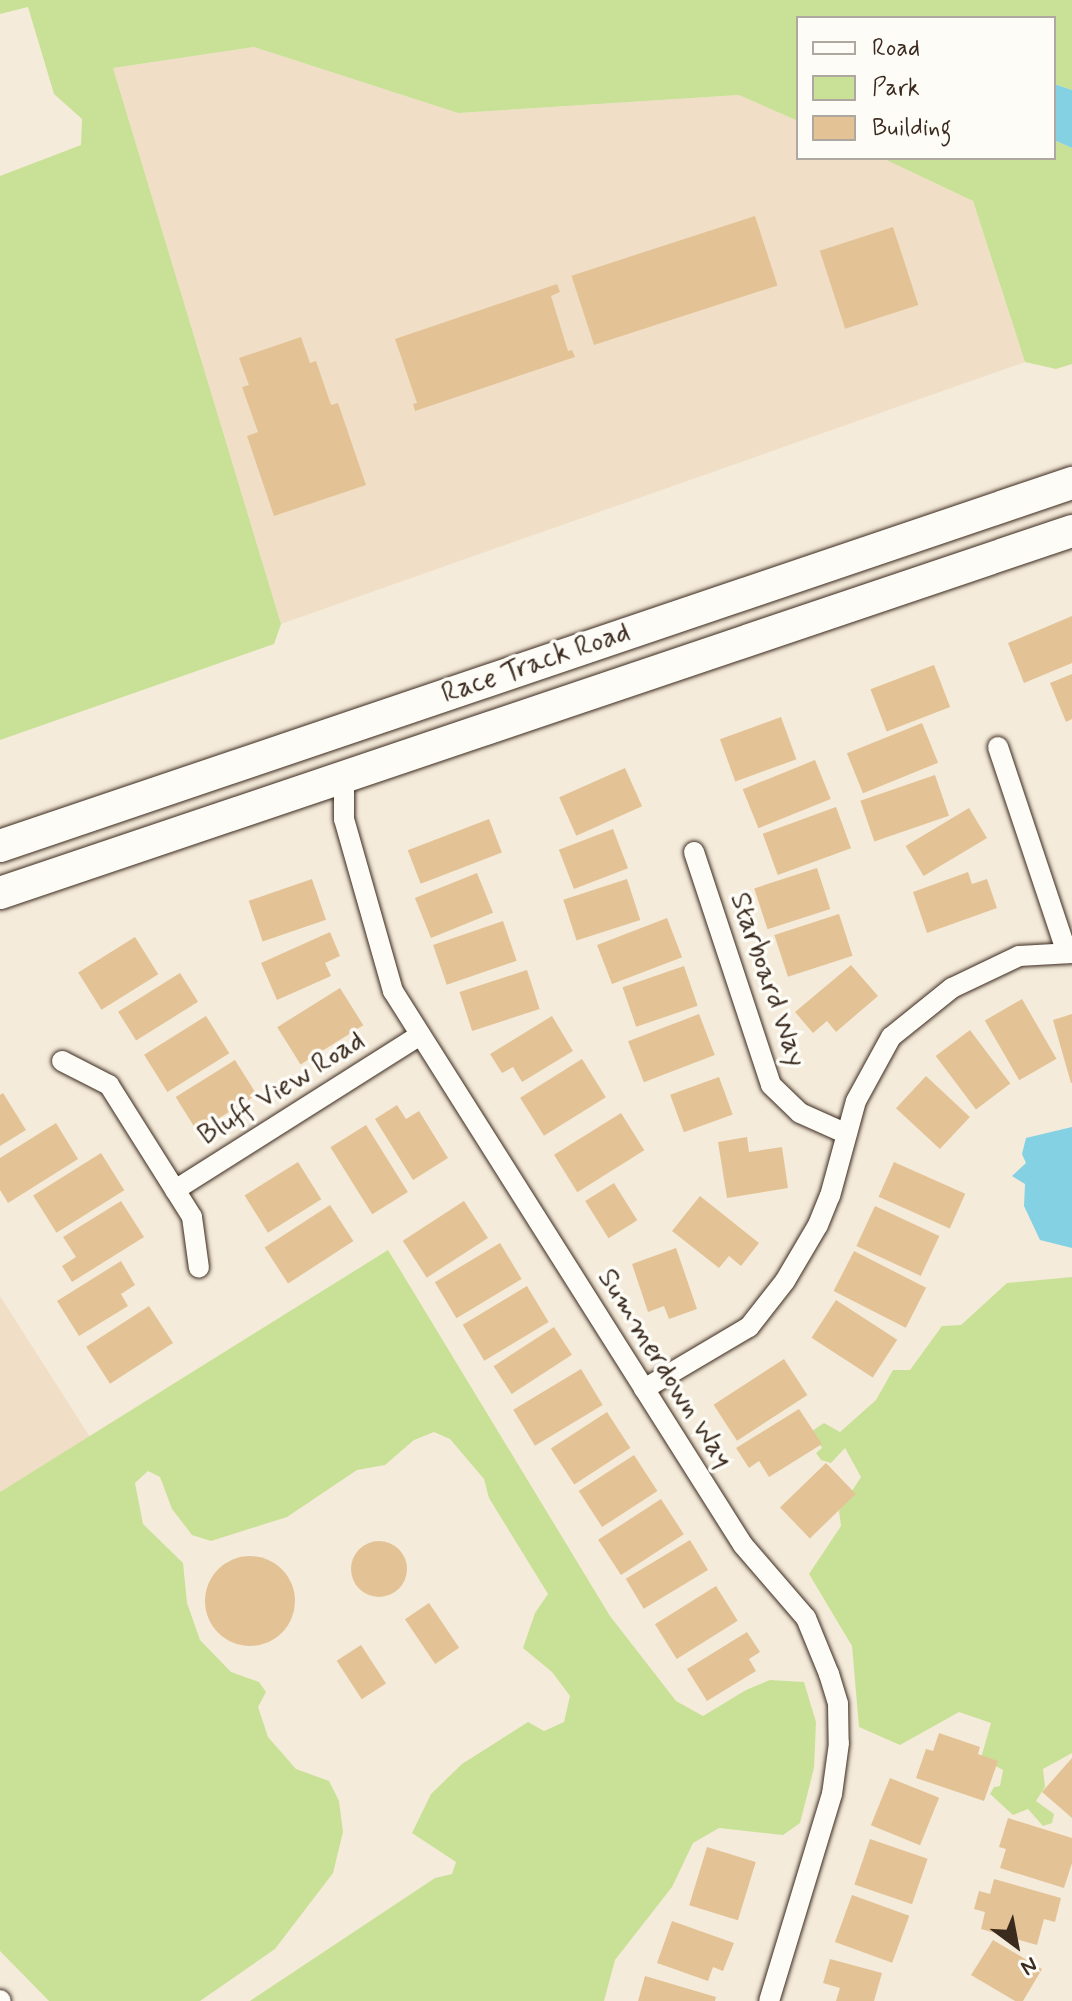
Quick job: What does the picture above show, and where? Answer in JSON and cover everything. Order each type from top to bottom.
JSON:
[{"type":"main road","name":"Race Track Road","points":[[0,846],[1072,483]]},
{"type":"main road","name":"Race Track Road","points":[[0,893],[1072,531]]},
{"type":"main road","points":[[894,543],[909,586]]},
{"type":"street","points":[[644,1389],[749,1327],[767,1304],[818,1225],[830,1196],[856,1101],[891,1037],[952,988],[1019,956],[1070,953],[998,747]]},
{"type":"street","name":"Summerdown Way","points":[[344,776],[344,819],[393,991],[743,1545],[806,1618],[838,1704],[839,1743],[832,1794],[769,2001]]},
{"type":"street","name":"Starboard Way","points":[[694,852],[771,1085],[800,1113],[847,1134]]},
{"type":"street","name":"Bluff View Road","points":[[175,1190],[419,1036]]},
{"type":"street","points":[[62,1061],[109,1085],[192,1217],[199,1268]]},
{"type":"shaded area","points":[[254,47],[458,113],[739,95],[796,120],[796,160],[886,160],[973,201],[1025,362],[281,624],[113,68]]},
{"type":"shaded area","points":[[0,1296],[90,1437],[0,1492]]},
{"type":"green space","points":[[0,0],[1072,0],[1072,90],[1056,85],[1056,16],[796,16],[796,120],[739,95],[458,113],[254,47],[113,68],[281,624],[274,644],[0,740],[0,176],[81,145],[82,119],[54,94],[28,7],[0,14]]},
{"type":"green space","points":[[1056,141],[1072,148],[1072,364],[1056,369],[1025,362],[973,201],[886,160],[1056,160]]},
{"type":"green space","points":[[388,1250],[610,1616],[676,1701],[703,1716],[746,1690],[770,1680],[804,1682],[816,1722],[814,1768],[800,1823],[783,1835],[719,1828],[693,1843],[672,1887],[615,1960],[604,2001],[250,2001],[435,1878],[452,1874],[456,1862],[412,1833],[431,1794],[462,1764],[528,1722],[544,1731],[564,1722],[570,1696],[552,1672],[523,1648],[535,1613],[548,1594],[489,1498],[484,1479],[450,1439],[434,1432],[414,1440],[385,1465],[357,1470],[287,1517],[211,1541],[192,1535],[172,1509],[160,1477],[148,1471],[135,1483],[143,1524],[183,1563],[187,1603],[200,1640],[231,1672],[259,1682],[266,1692],[258,1707],[268,1737],[296,1769],[329,1781],[339,1801],[343,1832],[333,1873],[275,1949],[200,2001],[49,2001],[0,1951],[0,1492]]},
{"type":"green space","points":[[1072,1277],[1072,1753],[1043,1769],[1045,1787],[1036,1801],[1054,1814],[1052,1823],[1043,1826],[1028,1809],[1013,1815],[990,1794],[994,1787],[1000,1786],[1003,1770],[981,1758],[991,1723],[959,1712],[900,1745],[859,1727],[852,1646],[809,1574],[841,1526],[839,1511],[861,1477],[845,1448],[831,1463],[821,1460],[816,1453],[822,1448],[812,1431],[824,1423],[840,1432],[876,1400],[893,1370],[910,1370],[942,1326],[961,1325],[1007,1283]]},
{"type":"water","points":[[1056,85],[1072,90],[1072,148],[1056,141]]},
{"type":"water","points":[[1072,1127],[1072,1248],[1040,1240],[1024,1206],[1025,1184],[1012,1176],[1026,1163],[1022,1154],[1026,1138]]},
{"type":"building","points":[[755,216],[778,285],[594,345],[571,276]]},
{"type":"building","points":[[893,227],[918,305],[845,329],[820,251]]},
{"type":"building","points":[[557,284],[560,292],[551,296],[568,351],[572,350],[575,357],[415,411],[413,404],[417,403],[395,339]]},
{"type":"building","points":[[301,337],[310,363],[316,361],[331,405],[338,403],[366,485],[274,516],[247,436],[258,432],[242,387],[249,385],[239,358]]},
{"type":"building","points":[[1072,616],[1072,663],[1024,683],[1008,643]]},
{"type":"building","points":[[934,665],[950,707],[887,731],[871,689]]},
{"type":"building","points":[[1072,674],[1072,719],[1066,722],[1050,683]]},
{"type":"building","points":[[781,717],[796,759],[735,782],[720,739]]},
{"type":"building","points":[[922,723],[938,763],[863,793],[847,753]]},
{"type":"building","points":[[815,760],[831,799],[758,828],[743,789]]},
{"type":"building","points":[[625,768],[642,806],[576,836],[559,797]]},
{"type":"building","points":[[935,775],[949,816],[874,841],[860,801]]},
{"type":"building","points":[[836,807],[851,848],[778,875],[763,834]]},
{"type":"building","points":[[969,808],[987,838],[924,876],[906,846]]},
{"type":"building","points":[[489,819],[502,853],[421,884],[408,850]]},
{"type":"building","points":[[613,829],[628,868],[574,889],[559,850]]},
{"type":"building","points":[[817,868],[830,909],[768,929],[754,888]]},
{"type":"building","points":[[968,872],[972,884],[987,879],[997,908],[927,933],[913,892]]},
{"type":"building","points":[[477,873],[493,913],[431,938],[415,898]]},
{"type":"building","points":[[312,879],[326,920],[263,941],[249,901]]},
{"type":"building","points":[[627,879],[640,920],[577,941],[563,900]]},
{"type":"building","points":[[839,914],[853,956],[788,977],[774,935]]},
{"type":"building","points":[[667,918],[682,957],[612,984],[597,945]]},
{"type":"building","points":[[503,921],[517,961],[447,985],[433,945]]},
{"type":"building","points":[[330,932],[340,956],[325,963],[331,976],[277,1000],[261,963]]},
{"type":"building","points":[[135,937],[158,974],[101,1010],[78,973]]},
{"type":"building","points":[[851,965],[878,996],[836,1032],[827,1021],[813,1033],[795,1012]]},
{"type":"building","points":[[684,966],[698,1006],[636,1027],[623,987]]},
{"type":"building","points":[[527,970],[540,1009],[472,1031],[459,992]]},
{"type":"building","points":[[180,973],[198,1002],[136,1041],[118,1012]]},
{"type":"building","points":[[340,988],[363,1025],[301,1065],[277,1027]]},
{"type":"building","points":[[1022,999],[1056,1059],[1019,1080],[985,1020]]},
{"type":"building","points":[[699,1014],[715,1055],[644,1082],[628,1041]]},
{"type":"building","points":[[1072,1014],[1072,1083],[1071,1083],[1053,1020]]},
{"type":"building","points":[[206,1016],[229,1053],[167,1092],[144,1055]]},
{"type":"building","points":[[552,1016],[573,1051],[522,1082],[513,1067],[502,1073],[490,1054]]},
{"type":"building","points":[[970,1030],[1010,1084],[976,1109],[936,1056]]},
{"type":"building","points":[[582,1059],[606,1097],[544,1136],[520,1098]]},
{"type":"building","points":[[235,1060],[257,1095],[197,1132],[176,1097]]},
{"type":"building","points":[[926,1076],[970,1117],[940,1149],[896,1108]]},
{"type":"building","points":[[719,1077],[733,1115],[684,1132],[670,1095]]},
{"type":"building","points":[[3,1093],[26,1130],[0,1146],[0,1095]]},
{"type":"building","points":[[397,1105],[406,1119],[419,1111],[448,1158],[413,1180],[375,1119]]},
{"type":"building","points":[[621,1113],[644,1150],[577,1192],[554,1155]]},
{"type":"building","points":[[56,1123],[78,1159],[8,1203],[0,1190],[0,1158]]},
{"type":"building","points":[[366,1125],[408,1192],[372,1214],[330,1147]]},
{"type":"building","points":[[747,1137],[749,1152],[782,1147],[788,1188],[727,1198],[718,1142]]},
{"type":"building","points":[[101,1153],[124,1190],[56,1233],[33,1195]]},
{"type":"building","points":[[298,1162],[321,1199],[268,1233],[245,1195]]},
{"type":"building","points":[[894,1162],[965,1194],[950,1228],[879,1197]]},
{"type":"building","points":[[614,1183],[637,1220],[608,1238],[585,1201]]},
{"type":"building","points":[[700,1196],[759,1243],[741,1266],[729,1256],[719,1268],[672,1231]]},
{"type":"building","points":[[121,1201],[144,1237],[72,1282],[62,1266],[76,1257],[63,1237]]},
{"type":"building","points":[[464,1201],[488,1238],[427,1278],[403,1241]]},
{"type":"building","points":[[330,1205],[353,1241],[288,1284],[265,1247]]},
{"type":"building","points":[[875,1206],[939,1236],[921,1276],[856,1246]]},
{"type":"building","points":[[500,1243],[522,1279],[456,1318],[435,1282]]},
{"type":"building","points":[[676,1248],[697,1309],[669,1319],[664,1306],[648,1312],[632,1264]]},
{"type":"building","points":[[854,1251],[926,1288],[906,1328],[834,1291]]},
{"type":"building","points":[[121,1261],[135,1285],[121,1294],[128,1306],[79,1336],[57,1301]]},
{"type":"building","points":[[527,1286],[549,1322],[484,1361],[463,1325]]},
{"type":"building","points":[[836,1300],[897,1340],[873,1377],[811,1338]]},
{"type":"building","points":[[149,1306],[173,1343],[110,1384],[86,1347]]},
{"type":"building","points":[[554,1327],[572,1355],[512,1394],[494,1366]]},
{"type":"building","points":[[784,1359],[807,1395],[737,1441],[714,1405]]},
{"type":"building","points":[[581,1369],[603,1405],[535,1446],[513,1410]]},
{"type":"building","points":[[799,1409],[822,1444],[769,1477],[759,1461],[749,1468],[736,1448]]},
{"type":"building","points":[[607,1412],[630,1448],[574,1485],[551,1448]]},
{"type":"building","points":[[634,1455],[657,1491],[602,1527],[579,1491]]},
{"type":"building","points":[[826,1463],[856,1494],[810,1538],[780,1507]]},
{"type":"building","points":[[661,1499],[684,1534],[621,1575],[598,1540]]},
{"type":"building","points":[[690,1540],[708,1570],[644,1609],[626,1579]]},
{"type":"building","points":[[379,1541],[399,1549],[407,1569],[399,1589],[379,1597],[359,1589],[351,1569],[359,1549]]},
{"type":"building","points":[[250,1556],[267,1560],[282,1569],[291,1584],[295,1601],[291,1618],[282,1633],[267,1642],[250,1646],[233,1642],[218,1633],[209,1618],[205,1601],[209,1584],[218,1569],[233,1560]]},
{"type":"building","points":[[716,1586],[738,1621],[677,1659],[655,1624]]},
{"type":"building","points":[[429,1603],[459,1648],[435,1664],[405,1619]]},
{"type":"building","points":[[747,1632],[760,1652],[749,1659],[756,1671],[707,1701],[687,1669]]},
{"type":"building","points":[[361,1645],[386,1684],[362,1699],[337,1661]]},
{"type":"building","points":[[939,1733],[980,1747],[978,1754],[998,1761],[984,1801],[916,1778],[926,1749],[933,1751]]},
{"type":"building","points":[[1072,1758],[1072,1818],[1042,1792]]},
{"type":"building","points":[[890,1778],[939,1798],[920,1845],[871,1825]]},
{"type":"building","points":[[1008,1818],[1072,1838],[1072,1863],[1064,1888],[1000,1868],[1006,1849],[999,1847]]},
{"type":"building","points":[[870,1839],[928,1859],[912,1904],[854,1884]]},
{"type":"building","points":[[707,1847],[756,1862],[738,1920],[689,1905]]},
{"type":"building","points":[[994,1879],[1061,1898],[1055,1922],[1044,1919],[1037,1945],[981,1929],[985,1912],[974,1909],[979,1891],[990,1894]]},
{"type":"building","points":[[852,1895],[909,1916],[892,1963],[835,1942]]},
{"type":"building","points":[[672,1921],[734,1943],[723,1971],[713,1967],[708,1981],[657,1963]]},
{"type":"building","points":[[993,1940],[1042,1969],[1023,2001],[1015,2001],[971,1975]]},
{"type":"building","points":[[830,1959],[882,1973],[874,2001],[836,2001],[840,1988],[823,1983]]},
{"type":"building","points":[[645,1976],[716,1997],[715,2001],[638,2001]]}]
